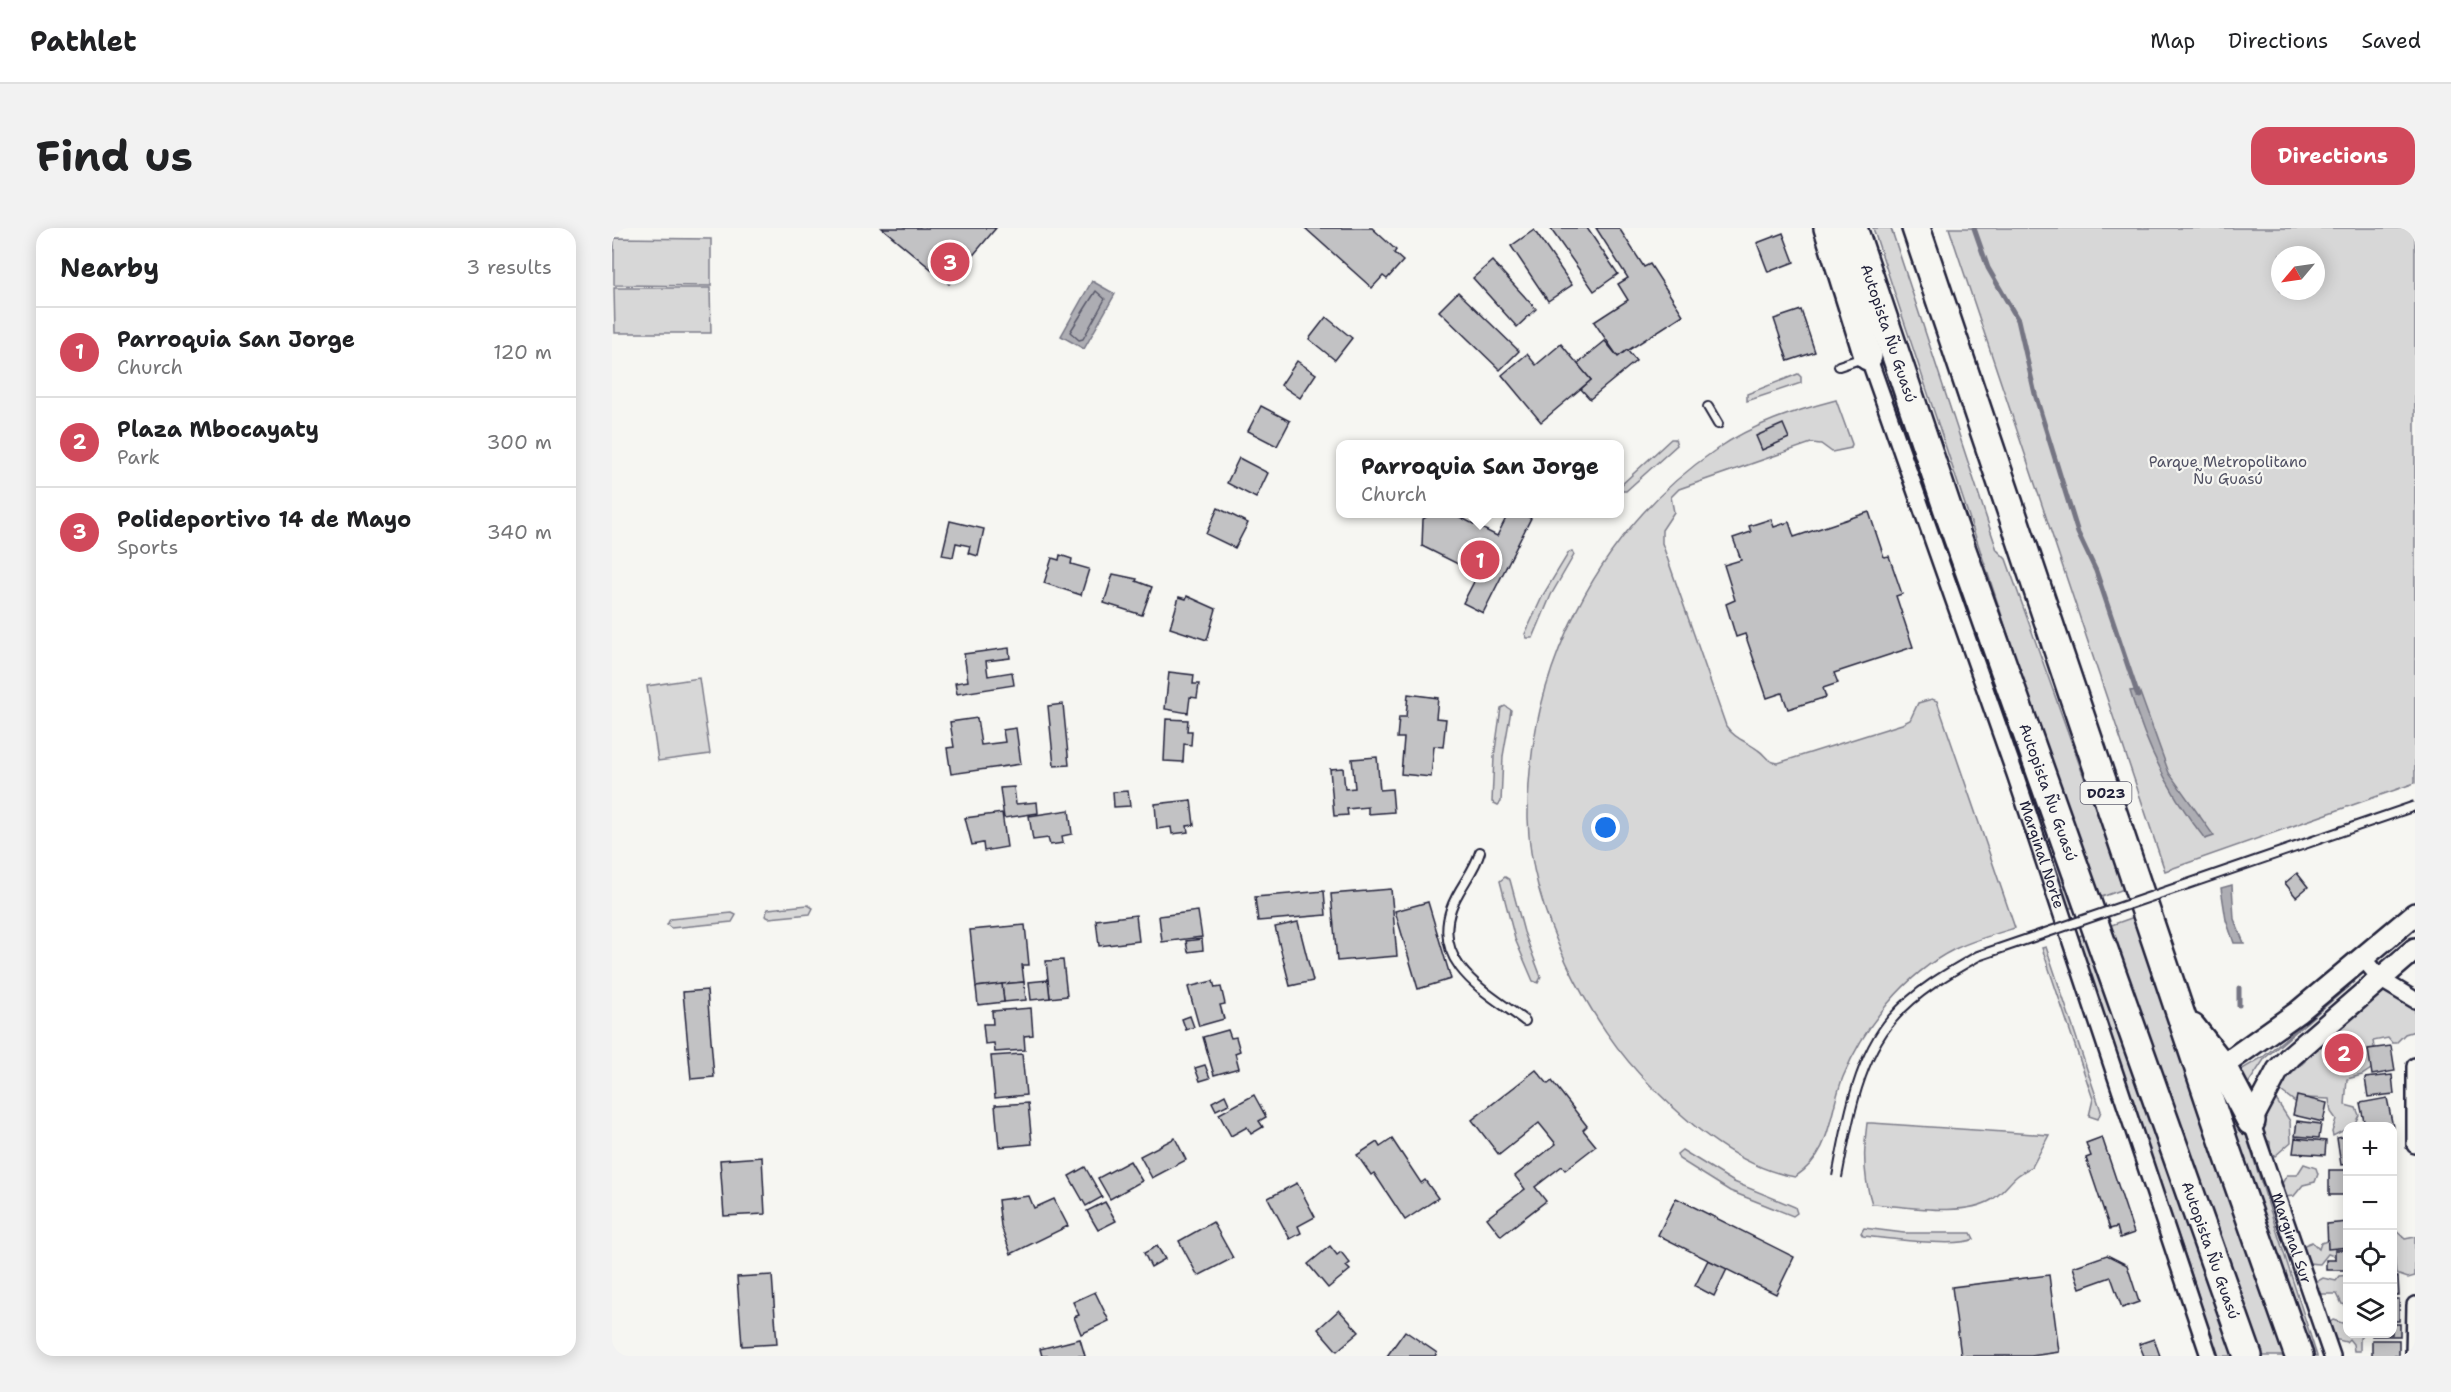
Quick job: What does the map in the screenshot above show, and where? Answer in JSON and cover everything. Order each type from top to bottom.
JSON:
[{"type":"highway","points":[[1828,228],[1868,356]]},
{"type":"highway","name":"Autopista Ñu Guasú","points":[[1853,228],[1979,598],[2248,1356]]},
{"type":"highway","name":"D023","points":[[1916,228],[2180,1012],[2299,1356]]},
{"type":"highway","points":[[2180,1012],[2222,1066],[2251,1121]]},
{"type":"main road","points":[[2222,1066],[2267,1036],[2415,914]]},
{"type":"main road","points":[[2251,1121],[2278,1070],[2415,949]]},
{"type":"street","name":"Marginal Norte","points":[[1868,356],[2023,797],[2209,1356]]},
{"type":"street","points":[[2363,958],[2380,979],[2415,1000]]},
{"type":"street","points":[[2415,1066],[2415,1145]]},
{"type":"street","name":"Marginal Sur","points":[[2251,1121],[2332,1356]]},
{"type":"street","points":[[2414,1356],[2415,1305]]},
{"type":"lane","points":[[1839,366],[1868,356]]},
{"type":"lane","points":[[1708,407],[1718,424]]},
{"type":"lane","points":[[1837,1177],[1853,1098],[1876,1046],[1892,1018],[1920,992],[1947,973],[1978,956],[2415,806]]},
{"type":"lane","points":[[1480,852],[1472,874],[1457,893],[1450,912],[1448,931],[1450,943],[1455,960],[1471,982],[1525,1021]]},
{"type":"green space","points":[[1844,228],[2076,906],[2065,910],[1885,369],[1874,351]]},
{"type":"green space","points":[[1873,228],[1891,228],[1997,550],[2006,559],[2124,889],[2096,899]]},
{"type":"green space","name":"Parque Metropolitano Ñu Guasú","points":[[1949,228],[2415,228],[2415,783],[2165,871]]},
{"type":"green space","points":[[614,238],[711,239],[711,286],[614,285]]},
{"type":"green space","points":[[614,288],[710,288],[711,333],[615,333]]},
{"type":"green space","points":[[1798,374],[1801,377],[1801,383],[1747,401],[1747,394]]},
{"type":"green space","points":[[1836,400],[1852,444],[1851,448],[1832,452],[1821,444],[1811,443],[1679,489],[1671,497],[1674,512],[1662,530],[1662,543],[1726,726],[1733,734],[1769,760],[1778,763],[1902,724],[1910,720],[1918,703],[1932,699],[1937,701],[2015,928],[1955,949],[1919,972],[1888,1003],[1862,1039],[1843,1077],[1823,1144],[1807,1167],[1795,1177],[1775,1172],[1736,1155],[1699,1130],[1652,1087],[1606,1032],[1585,999],[1551,927],[1539,890],[1531,853],[1528,818],[1531,764],[1540,711],[1555,659],[1577,610],[1604,564],[1636,521],[1674,482],[1717,449],[1745,432],[1774,419]]},
{"type":"green space","points":[[1671,439],[1675,439],[1677,445],[1626,491],[1624,491],[1624,482]]},
{"type":"green space","points":[[1572,551],[1574,555],[1551,595],[1533,638],[1527,638],[1525,634],[1543,595],[1569,552]]},
{"type":"green space","points":[[699,678],[710,754],[658,761],[647,686]]},
{"type":"green space","points":[[1505,706],[1511,710],[1503,756],[1501,802],[1498,805],[1492,802],[1494,757],[1501,708]]},
{"type":"green space","points":[[1505,877],[1510,880],[1524,932],[1541,977],[1538,983],[1533,981],[1515,939],[1500,881]]},
{"type":"green space","points":[[808,905],[813,908],[810,914],[769,918],[765,916],[768,909]]},
{"type":"green space","points":[[732,913],[736,915],[732,922],[671,928],[667,925],[670,919]]},
{"type":"green space","points":[[2134,917],[2288,1356],[2259,1356],[2106,927]]},
{"type":"green space","points":[[2085,934],[2239,1356],[2217,1356],[2190,1269],[2073,938]]},
{"type":"green space","points":[[2046,947],[2101,1111],[2098,1119],[2089,1116],[2093,1099],[2042,948]]},
{"type":"green space","points":[[2355,981],[2265,1058],[2246,1087],[2239,1071],[2263,1057]]},
{"type":"green space","points":[[2381,988],[2409,1006],[2415,1004],[2415,1031],[2405,1034],[2396,1043],[2392,1043],[2388,1038],[2373,1041],[2377,1065],[2362,1075],[2347,1079],[2345,1105],[2356,1108],[2359,1115],[2356,1122],[2343,1122],[2343,1131],[2333,1136],[2336,1119],[2331,1112],[2329,1099],[2306,1098],[2299,1105],[2277,1088],[2305,1061],[2303,1059]]},
{"type":"green space","points":[[2216,1083],[2237,1112],[2246,1135],[2317,1356],[2314,1356]]},
{"type":"green space","points":[[2275,1098],[2290,1121],[2291,1142],[2275,1156],[2270,1151],[2270,1142],[2262,1137],[2255,1113]]},
{"type":"green space","points":[[1867,1123],[2049,1135],[2032,1167],[2015,1178],[1993,1199],[1981,1205],[1966,1208],[1917,1208],[1872,1204],[1865,1164]]},
{"type":"green space","points":[[1682,1150],[1734,1182],[1795,1207],[1797,1213],[1793,1216],[1730,1191],[1679,1159],[1677,1154]]},
{"type":"green space","points":[[2304,1164],[2316,1168],[2318,1174],[2315,1182],[2303,1185],[2294,1196],[2284,1197],[2279,1188],[2287,1175],[2297,1175]]},
{"type":"green space","points":[[1864,1228],[1904,1233],[1971,1233],[1974,1239],[1965,1242],[1937,1243],[1863,1236],[1861,1233]]},
{"type":"green space","points":[[2397,1232],[2405,1239],[2415,1237],[2415,1276],[2408,1278],[2397,1274]]},
{"type":"green space","points":[[2327,1241],[2342,1245],[2343,1252],[2336,1257],[2328,1254],[2320,1264],[2307,1263],[2302,1246],[2312,1242],[2319,1249],[2321,1243]]},
{"type":"green space","points":[[2343,1276],[2343,1304],[2337,1294],[2319,1294],[2316,1291],[2316,1282],[2323,1278],[2336,1281]]},
{"type":"green space","points":[[2333,1320],[2343,1323],[2343,1338],[2360,1338],[2360,1351],[2354,1351],[2349,1339],[2346,1342],[2330,1338],[2328,1324]]},
{"type":"water","points":[[1092,281],[1115,294],[1084,349],[1061,336]]},
{"type":"water","points":[[2139,690],[2169,773],[2214,836],[2205,839],[2180,805],[2160,769],[2143,731],[2130,691]]},
{"type":"water","points":[[2232,885],[2234,919],[2244,943],[2234,943],[2226,920],[2221,888]]},
{"type":"building","points":[[882,228],[996,228],[949,284]]},
{"type":"building","points":[[1305,228],[1372,228],[1396,250],[1394,253],[1403,261],[1387,279],[1383,276],[1372,288]]},
{"type":"building","points":[[1550,228],[1587,228],[1618,274],[1594,291]]},
{"type":"building","points":[[1596,228],[1619,228],[1644,267],[1650,264],[1683,315],[1618,357],[1594,322],[1628,300],[1618,284],[1628,278]]},
{"type":"building","points":[[1534,230],[1572,285],[1548,301],[1511,246]]},
{"type":"building","points":[[1783,233],[1794,262],[1768,272],[1757,243]]},
{"type":"building","points":[[1492,261],[1536,309],[1517,327],[1473,278]]},
{"type":"building","points":[[1458,292],[1519,351],[1500,370],[1439,311]]},
{"type":"building","points":[[1801,310],[1815,352],[1788,361],[1774,319]]},
{"type":"building","points":[[1326,317],[1352,338],[1335,360],[1309,339]]},
{"type":"building","points":[[1605,341],[1618,357],[1627,350],[1636,361],[1590,399],[1581,389],[1591,380],[1577,364]]},
{"type":"building","points":[[1561,344],[1591,380],[1541,422],[1502,375],[1527,354],[1536,365]]},
{"type":"building","points":[[1297,361],[1316,374],[1300,398],[1281,385]]},
{"type":"building","points":[[1261,406],[1290,421],[1277,446],[1248,431]]},
{"type":"building","points":[[1783,424],[1789,438],[1762,450],[1756,436]]},
{"type":"building","points":[[1239,458],[1268,473],[1256,498],[1227,483]]},
{"type":"building","points":[[1218,508],[1248,523],[1235,548],[1206,534]]},
{"type":"building","points":[[1869,512],[1884,557],[1889,556],[1902,594],[1896,596],[1913,647],[1834,673],[1838,683],[1823,688],[1826,697],[1788,709],[1782,693],[1767,698],[1745,634],[1736,637],[1726,604],[1735,600],[1724,565],[1741,560],[1733,538],[1751,532],[1749,526],[1771,519],[1774,527],[1789,522],[1794,537]]},
{"type":"building","points":[[1462,518],[1497,536],[1506,518],[1531,518],[1483,613],[1463,603],[1478,574],[1422,546],[1423,519]]},
{"type":"building","points":[[950,521],[984,529],[978,556],[968,553],[970,546],[956,543],[953,557],[942,555]]},
{"type":"building","points":[[1060,555],[1072,559],[1071,564],[1089,569],[1081,595],[1044,583],[1052,558],[1059,560]]},
{"type":"building","points":[[1113,574],[1137,579],[1136,581],[1152,587],[1142,615],[1104,603]]},
{"type":"building","points":[[1187,596],[1216,609],[1207,640],[1170,628],[1179,597],[1186,599]]},
{"type":"building","points":[[1009,648],[1010,658],[986,661],[988,676],[1012,672],[1014,685],[957,694],[955,683],[968,681],[964,654]]},
{"type":"building","points":[[1169,672],[1194,675],[1193,684],[1199,684],[1197,698],[1190,697],[1188,713],[1165,709]]},
{"type":"building","points":[[1408,694],[1438,698],[1436,718],[1446,719],[1443,747],[1434,746],[1431,777],[1401,774],[1404,738],[1397,738],[1399,717],[1406,717]]},
{"type":"building","points":[[1063,704],[1069,765],[1054,766],[1048,706]]},
{"type":"building","points":[[977,718],[981,745],[1005,742],[1003,730],[1016,728],[1021,764],[951,774],[947,748],[954,747],[950,722]]},
{"type":"building","points":[[1166,719],[1188,720],[1187,731],[1192,731],[1191,745],[1184,744],[1183,762],[1164,761]]},
{"type":"building","points":[[1377,757],[1380,790],[1392,789],[1394,812],[1368,814],[1368,807],[1347,809],[1348,815],[1334,816],[1330,769],[1343,768],[1345,789],[1355,788],[1352,759]]},
{"type":"building","points":[[1014,787],[1016,804],[1037,802],[1038,813],[1004,818],[1000,788]]},
{"type":"building","points":[[1128,791],[1130,806],[1114,807],[1113,792]]},
{"type":"building","points":[[1191,800],[1194,825],[1187,826],[1188,832],[1172,834],[1171,827],[1157,829],[1155,804]]},
{"type":"building","points":[[1069,810],[1072,834],[1062,836],[1063,843],[1050,845],[1048,838],[1033,840],[1029,816]]},
{"type":"building","points":[[1002,813],[1007,847],[984,851],[983,843],[972,845],[965,818]]},
{"type":"building","points":[[2297,873],[2308,887],[2296,897],[2285,883]]},
{"type":"building","points":[[1391,889],[1397,956],[1337,961],[1331,894]]},
{"type":"building","points":[[1324,891],[1326,915],[1258,921],[1255,897]]},
{"type":"building","points":[[1428,902],[1451,979],[1418,989],[1395,911]]},
{"type":"building","points":[[1198,911],[1202,937],[1162,942],[1159,916]]},
{"type":"building","points":[[1136,915],[1139,941],[1099,946],[1096,920]]},
{"type":"building","points":[[1298,922],[1313,981],[1290,986],[1275,927]]},
{"type":"building","points":[[1025,925],[1029,965],[1022,965],[1024,982],[976,987],[970,930]]},
{"type":"building","points":[[1202,939],[1203,950],[1188,952],[1186,941]]},
{"type":"building","points":[[1063,960],[1067,996],[1050,998],[1046,961]]},
{"type":"building","points":[[1048,980],[1050,998],[1031,1000],[1029,982]]},
{"type":"building","points":[[1213,981],[1215,988],[1221,987],[1225,1004],[1220,1005],[1224,1019],[1199,1026],[1188,987]]},
{"type":"building","points":[[1024,982],[1026,1000],[1004,1002],[1002,984]]},
{"type":"building","points":[[1002,984],[1004,1002],[978,1005],[976,987]]},
{"type":"building","points":[[707,990],[714,1077],[691,1079],[683,992]]},
{"type":"building","points":[[1031,1008],[1033,1035],[1024,1036],[1025,1050],[995,1052],[994,1043],[985,1044],[983,1024],[993,1024],[992,1011]]},
{"type":"building","points":[[1190,1016],[1194,1027],[1186,1030],[1182,1019]]},
{"type":"building","points":[[1228,1030],[1231,1038],[1236,1037],[1240,1051],[1235,1053],[1239,1068],[1214,1075],[1203,1037]]},
{"type":"building","points":[[2391,1046],[2395,1071],[2372,1075],[2368,1049]]},
{"type":"building","points":[[1022,1054],[1026,1095],[995,1098],[991,1056]]},
{"type":"building","points":[[1205,1065],[1210,1078],[1200,1081],[1195,1068]]},
{"type":"building","points":[[1536,1070],[1548,1084],[1552,1081],[1587,1126],[1583,1130],[1596,1146],[1565,1170],[1562,1166],[1535,1187],[1546,1201],[1501,1236],[1487,1218],[1525,1189],[1515,1176],[1556,1144],[1539,1123],[1499,1155],[1472,1120]]},
{"type":"building","points":[[2392,1075],[2394,1094],[2368,1097],[2365,1078]]},
{"type":"building","points":[[1225,1095],[1229,1104],[1216,1110],[1212,1102]]},
{"type":"building","points":[[1254,1095],[1266,1117],[1259,1121],[1263,1127],[1251,1134],[1247,1127],[1231,1136],[1219,1114]]},
{"type":"building","points":[[2297,1096],[2327,1103],[2323,1122],[2293,1115]]},
{"type":"building","points":[[2387,1098],[2392,1122],[2364,1122],[2360,1103]]},
{"type":"building","points":[[1028,1103],[1032,1144],[999,1147],[995,1105]]},
{"type":"building","points":[[2297,1121],[2321,1124],[2319,1138],[2295,1136]]},
{"type":"building","points":[[2102,1137],[2134,1233],[2120,1238],[2117,1227],[2110,1229],[2086,1158],[2091,1156],[2086,1143]]},
{"type":"building","points":[[2343,1137],[2343,1165],[2341,1165],[2337,1138]]},
{"type":"building","points":[[1175,1138],[1186,1160],[1152,1178],[1140,1156]]},
{"type":"building","points":[[2295,1138],[2326,1141],[2325,1155],[2293,1153]]},
{"type":"building","points":[[1392,1139],[1421,1183],[1425,1180],[1438,1198],[1405,1220],[1374,1173],[1371,1175],[1357,1155],[1377,1142],[1380,1147]]},
{"type":"building","points":[[762,1157],[765,1214],[724,1216],[720,1160]]},
{"type":"building","points":[[1130,1161],[1142,1181],[1110,1199],[1098,1178]]},
{"type":"building","points":[[1085,1167],[1102,1197],[1086,1206],[1069,1176]]},
{"type":"building","points":[[2329,1170],[2343,1170],[2343,1195],[2329,1195]]},
{"type":"building","points":[[1297,1183],[1315,1217],[1298,1226],[1301,1233],[1290,1239],[1268,1198]]},
{"type":"building","points":[[1029,1196],[1034,1208],[1054,1199],[1068,1226],[1011,1254],[1001,1226],[998,1200]]},
{"type":"building","points":[[1676,1198],[1794,1257],[1776,1294],[1658,1235]]},
{"type":"building","points":[[1105,1202],[1116,1221],[1098,1230],[1087,1211]]},
{"type":"building","points":[[1213,1222],[1233,1258],[1198,1276],[1179,1241]]},
{"type":"building","points":[[2343,1222],[2343,1248],[2328,1249],[2327,1224]]},
{"type":"building","points":[[1157,1246],[1165,1259],[1151,1267],[1144,1253]]},
{"type":"building","points":[[1330,1246],[1337,1255],[1341,1252],[1350,1263],[1346,1266],[1350,1270],[1328,1288],[1308,1264]]},
{"type":"building","points":[[2335,1250],[2343,1250],[2343,1270],[2326,1270],[2326,1260],[2335,1260]]},
{"type":"building","points":[[2107,1255],[2127,1265],[2139,1302],[2122,1308],[2111,1277],[2080,1288],[2073,1267]]},
{"type":"building","points":[[1708,1260],[1727,1269],[1714,1296],[1695,1286]]},
{"type":"building","points":[[772,1275],[777,1344],[742,1346],[737,1277]]},
{"type":"building","points":[[2049,1275],[2059,1352],[2031,1356],[1961,1356],[1952,1287]]},
{"type":"building","points":[[2397,1277],[2398,1277],[2399,1295],[2397,1295]]},
{"type":"building","points":[[1095,1292],[1109,1321],[1081,1334],[1074,1317],[1079,1315],[1073,1302]]},
{"type":"building","points":[[2397,1299],[2399,1299],[2399,1321],[2397,1321]]},
{"type":"building","points":[[1339,1310],[1359,1332],[1337,1351],[1318,1329]]},
{"type":"building","points":[[2397,1324],[2400,1324],[2400,1336],[2397,1336]]},
{"type":"building","points":[[1405,1331],[1437,1353],[1435,1356],[1387,1356]]},
{"type":"building","points":[[1080,1339],[1085,1356],[1042,1356],[1040,1349]]},
{"type":"building","points":[[2154,1339],[2160,1356],[2144,1356],[2139,1344]]},
{"type":"building","points":[[2372,1340],[2399,1340],[2399,1356],[2372,1356]]},
{"type":"waterway","points":[[1974,228],[1988,268],[2018,320],[2035,394],[2078,533],[2096,571],[2138,696]]},
{"type":"waterway","points":[[2239,988],[2239,1005]]},
{"type":"place","name":"Polideportivo 14 de Mayo","points":[[950,262]]},
{"type":"place","name":"Parroquia San Jorge","points":[[1480,560]]},
{"type":"place","name":"Plaza Mbocayaty","points":[[2344,1053]]}]
